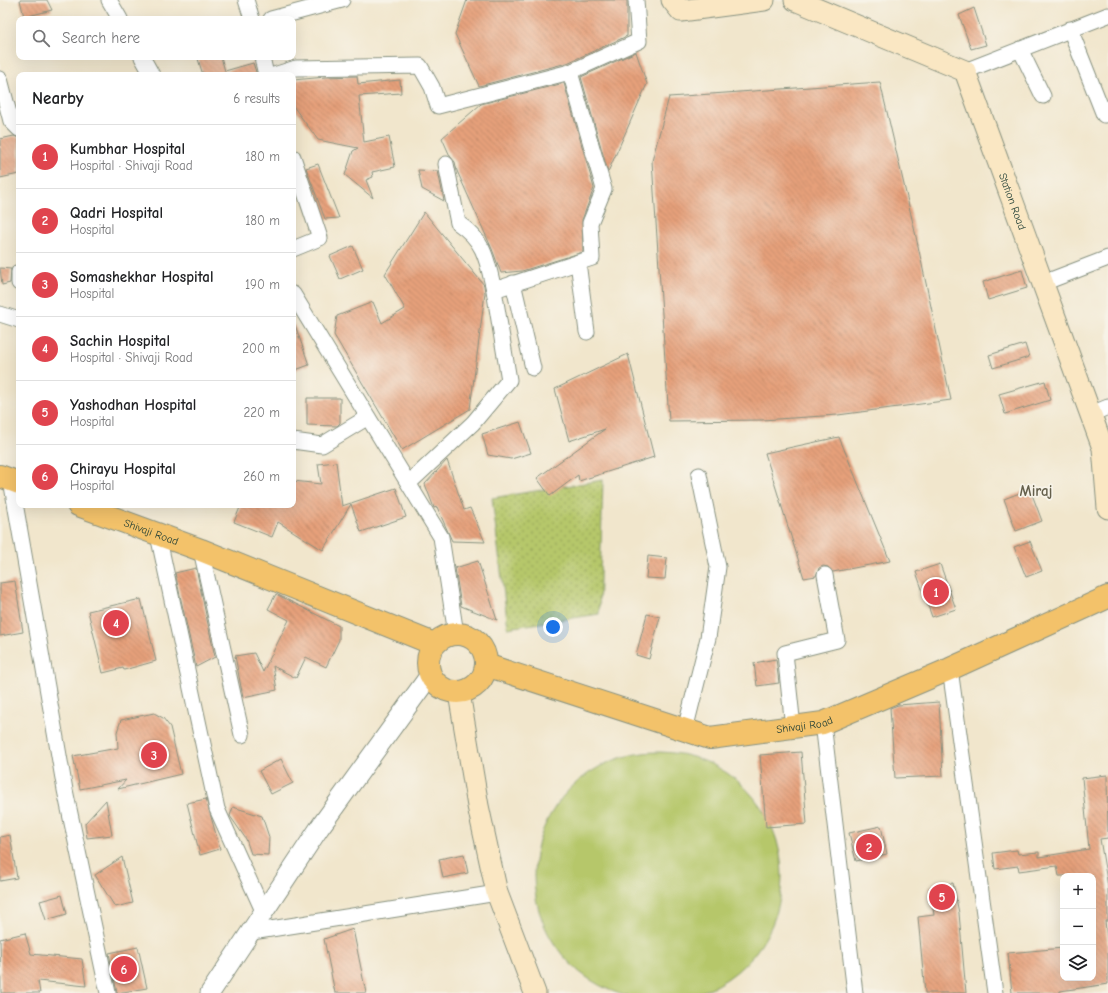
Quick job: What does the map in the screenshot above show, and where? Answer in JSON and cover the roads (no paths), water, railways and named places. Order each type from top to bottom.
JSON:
[{"type":"main road","points":[[672,0],[681,11],[764,0]]},
{"type":"main road","points":[[795,0],[964,71]]},
{"type":"main road","name":"Station Road","points":[[964,71],[1043,283],[1099,411],[1108,508]]},
{"type":"main road","name":"Shivaji Road","points":[[86,508],[201,550],[434,644]]},
{"type":"main road","name":"Shivaji Road","points":[[486,665],[710,738],[823,722],[950,669],[1108,597]]},
{"type":"main road","points":[[456,634],[464,635],[478,643],[483,649],[486,665],[481,681],[475,687],[459,693],[452,692],[439,686],[430,675],[428,659],[434,644],[444,637],[456,634]]},
{"type":"main road","points":[[459,693],[478,806],[497,893],[535,993]]},
{"type":"street","points":[[108,0],[118,16]]},
{"type":"street","points":[[246,0],[251,16]]},
{"type":"street","points":[[278,16],[301,6],[342,0]]},
{"type":"street","points":[[283,72],[296,68],[420,66],[432,87],[438,106],[570,72],[639,41],[636,0]]},
{"type":"street","points":[[964,71],[1108,15]]},
{"type":"street","points":[[1070,29],[1104,115]]},
{"type":"street","points":[[1020,49],[1043,96]]},
{"type":"street","points":[[144,60],[150,72]]},
{"type":"street","points":[[263,60],[265,72]]},
{"type":"street","points":[[494,290],[592,258],[590,223],[604,189],[570,72]]},
{"type":"street","points":[[0,79],[11,121],[16,126]]},
{"type":"street","points":[[409,483],[473,423],[509,380],[494,290],[486,253],[468,230],[458,223],[446,164]]},
{"type":"street","points":[[296,166],[320,238],[296,248]]},
{"type":"street","points":[[1043,283],[1108,258]]},
{"type":"street","points":[[578,262],[587,332]]},
{"type":"street","points":[[513,283],[533,368]]},
{"type":"street","points":[[296,299],[441,537],[456,634]]},
{"type":"street","points":[[0,314],[16,319]]},
{"type":"street","points":[[296,441],[322,445],[368,417]]},
{"type":"street","points":[[685,730],[708,638],[718,566],[699,474]]},
{"type":"street","points":[[10,480],[66,790],[108,993]]},
{"type":"street","points":[[158,535],[218,809],[264,913]]},
{"type":"street","points":[[201,550],[242,735]]},
{"type":"street","points":[[793,727],[785,653],[838,640],[825,575]]},
{"type":"street","points":[[950,669],[995,993]]},
{"type":"street","points":[[210,993],[252,932],[320,827],[430,675]]},
{"type":"street","points":[[823,722],[855,993]]},
{"type":"street","points":[[252,932],[497,893]]},
{"type":"place","name":"Kumbhar Hospital","points":[[936,592]]},
{"type":"place","name":"Sachin Hospital","points":[[116,623]]},
{"type":"place","name":"Somashekhar Hospital","points":[[154,755]]},
{"type":"place","name":"Qadri Hospital","points":[[869,847]]},
{"type":"place","name":"Yashodhan Hospital","points":[[942,897]]},
{"type":"place","name":"Chirayu Hospital","points":[[124,969]]},
{"type":"district","name":"Miraj","points":[[1036,491]]}]
